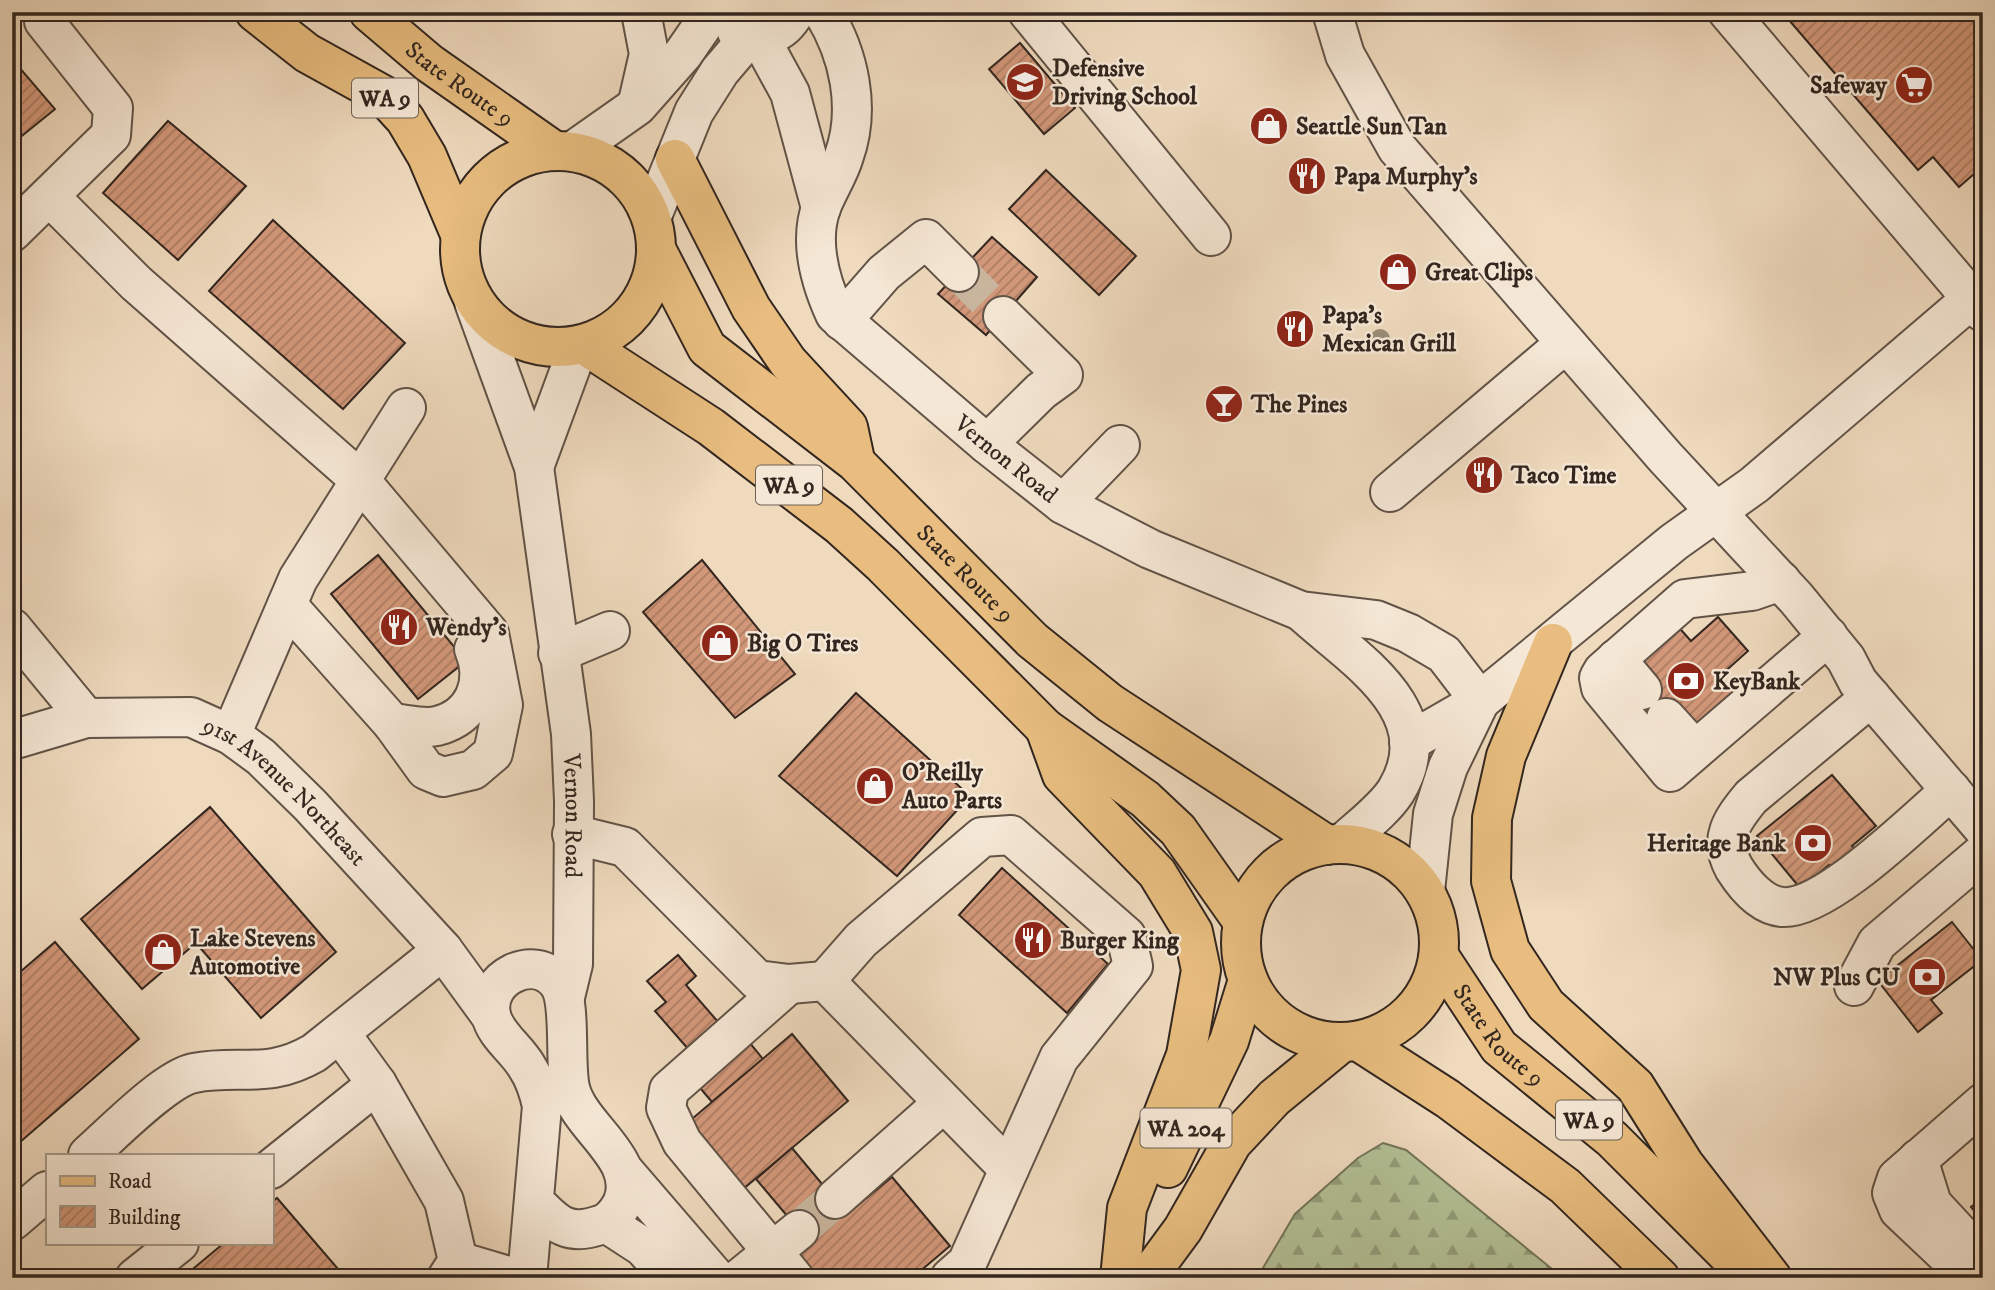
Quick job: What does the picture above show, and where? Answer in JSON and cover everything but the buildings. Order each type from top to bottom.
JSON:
[{"type":"main road","name":"WA 9","points":[[255,12],[307,53],[383,95],[405,119],[427,156],[460,234]]},
{"type":"main road","name":"State Route 9","points":[[369,12],[429,63],[563,150]]},
{"type":"main road","points":[[563,150],[599,158],[622,173],[640,192],[654,234],[651,283],[636,310],[612,332],[581,345],[549,348],[520,340],[494,324],[474,302],[461,269],[460,234],[471,202],[492,176],[520,158],[563,150]]},
{"type":"main road","points":[[675,159],[751,307],[788,362],[848,428],[855,462]]},
{"type":"main road","name":"State Route 9","points":[[654,234],[707,348],[855,462],[1042,648],[1110,703],[1334,844]]},
{"type":"main road","name":"WA 9","points":[[581,345],[711,427],[839,525],[892,574],[1045,728],[1145,799],[1178,830],[1243,922]]},
{"type":"main road","points":[[1553,643],[1506,756],[1492,818],[1491,881],[1510,950],[1546,1005],[1634,1086],[1684,1164],[1772,1278]]},
{"type":"main road","points":[[1045,728],[1062,775],[1157,873],[1193,932],[1201,970],[1186,1055],[1127,1209],[1120,1278]]},
{"type":"main road","points":[[1334,844],[1374,850],[1403,866],[1424,891],[1434,911],[1439,956],[1429,986],[1412,1012],[1387,1031],[1349,1042],[1312,1038],[1285,1026],[1263,1006],[1248,980],[1241,951],[1243,922],[1251,899],[1264,879],[1282,863],[1303,851],[1334,844]]},
{"type":"main road","name":"State Route 9","points":[[1439,956],[1499,1047],[1612,1139],[1750,1278]]},
{"type":"main road","name":"WA 204","points":[[1129,1278],[1173,1154],[1229,1041],[1248,980]]},
{"type":"main road","name":"WA 9","points":[[1349,1042],[1448,1099],[1565,1186],[1660,1278]]},
{"type":"main road","name":"WA 204","points":[[1147,1278],[1184,1228],[1232,1143],[1274,1098],[1349,1042]]},
{"type":"street","points":[[637,106],[649,54],[641,12]]},
{"type":"street","points":[[563,150],[637,106],[683,54],[712,12]]},
{"type":"street","points":[[720,12],[735,31],[755,37],[776,33],[789,22],[795,12]]},
{"type":"street","name":"Vernon Road","points":[[823,12],[837,35],[850,72],[851,112],[845,154],[821,208],[816,256],[822,285],[835,314],[987,444],[1063,504],[1150,549],[1301,611],[1376,620],[1408,633],[1444,654],[1480,701]]},
{"type":"street","points":[[1028,12],[1212,236]]},
{"type":"street","points":[[1332,12],[1345,55],[1397,148],[1665,457],[1781,581],[1828,636],[1871,697],[1983,828]]},
{"type":"street","points":[[1409,742],[1480,701],[1717,510],[1754,485],[1979,300],[1728,12]]},
{"type":"street","points":[[12,232],[111,135],[115,119],[113,108],[44,21]]},
{"type":"street","points":[[654,234],[675,159],[694,112],[720,72],[755,37]]},
{"type":"street","name":"Vernon Road","points":[[755,37],[790,93],[821,208]]},
{"type":"street","points":[[50,197],[136,283],[359,478],[489,633],[503,705],[494,753],[473,770],[443,777],[426,770],[393,723],[287,605]]},
{"type":"street","points":[[842,321],[884,273],[926,239],[959,272]]},
{"type":"street","name":"Vernon Road","points":[[474,302],[534,467],[571,734],[574,802],[571,915],[573,964],[565,997],[566,1070],[571,1093],[583,1118],[611,1147],[623,1170]]},
{"type":"street","points":[[987,444],[1041,391],[1063,375],[1003,316]]},
{"type":"street","points":[[1390,492],[1566,343]]},
{"type":"street","name":"Vernon Road","points":[[534,467],[581,345]]},
{"type":"street","points":[[230,735],[298,579],[359,478],[406,408]]},
{"type":"street","points":[[1063,504],[1120,445]]},
{"type":"street","points":[[393,723],[436,726],[464,711],[480,688],[482,671],[472,644],[418,577],[409,538]]},
{"type":"street","points":[[1781,581],[1752,591],[1685,599],[1603,671],[1600,678],[1601,688],[1670,772],[1828,636]]},
{"type":"street","name":"Vernon Road","points":[[1301,611],[1368,668],[1392,694],[1405,720],[1409,742],[1406,763],[1395,790],[1334,844]]},
{"type":"street","points":[[12,628],[86,718]]},
{"type":"street","points":[[558,653],[610,631]]},
{"type":"street","points":[[1616,659],[1696,750]]},
{"type":"street","points":[[1871,697],[1751,797],[1735,815],[1727,829],[1726,844],[1740,877],[1766,902],[1782,907],[1814,900],[1840,884],[1951,790]]},
{"type":"street","points":[[1424,891],[1433,814],[1448,767],[1480,701]]},
{"type":"street","name":"91st Avenue Northeast","points":[[12,740],[86,718],[191,717],[230,735],[261,757],[310,805],[443,950],[491,1016],[498,1031],[527,1066],[538,1088],[541,1126],[534,1180],[536,1203]]},
{"type":"street","points":[[572,834],[625,847],[757,980],[807,982],[942,1104],[1009,1169]]},
{"type":"street","points":[[740,1278],[789,1253],[682,1142],[666,1108],[669,1090],[861,940],[982,837],[1011,835],[1126,936],[1133,966],[1059,1058],[962,1273]]},
{"type":"street","points":[[1854,986],[1877,943],[1983,853]]},
{"type":"street","name":"Vernon Road","points":[[491,1016],[493,994],[500,982],[525,971],[552,954],[571,915]]},
{"type":"street","points":[[89,1154],[166,1087],[191,1073],[269,1070],[291,1066],[340,1033],[443,950]]},
{"type":"street","name":"91st Avenue Northeast","points":[[443,950],[525,971]]},
{"type":"street","points":[[525,971],[558,983],[565,997]]},
{"type":"street","points":[[340,1033],[377,1084],[444,1201],[452,1269],[515,1278]]},
{"type":"street","points":[[273,1167],[377,1084]]},
{"type":"street","points":[[1971,1278],[1899,1210],[1892,1193],[1897,1178],[1983,1103]]},
{"type":"street","points":[[835,1199],[942,1104]]},
{"type":"street","points":[[1918,1160],[1932,1204],[1983,1259]]},
{"type":"street","points":[[528,1278],[589,1226],[618,1212],[625,1196],[623,1170]]},
{"type":"street","points":[[623,1170],[716,1278]]},
{"type":"street","points":[[12,1221],[46,1192]]},
{"type":"street","points":[[536,1203],[552,1220],[589,1226],[643,1248],[671,1278]]},
{"type":"street","points":[[528,1278],[536,1203]]},
{"type":"street","points":[[135,1278],[178,1244]]},
{"type":"green space","points":[[1383,1143],[1406,1150],[1563,1278],[1257,1278],[1295,1214],[1358,1158]]},
{"type":"tunnel","points":[[959,272],[1003,316]]},
{"type":"tunnel","points":[[799,1230],[835,1199]]},
{"type":"place","name":"Defensive Driving School","points":[[1025,82]]},
{"type":"place","name":"Safeway","points":[[1914,85]]},
{"type":"place","name":"Seattle Sun Tan","points":[[1269,126]]},
{"type":"place","name":"Papa Murphy's","points":[[1307,176]]},
{"type":"place","name":"Great Clips","points":[[1398,272]]},
{"type":"place","name":"Papa's Mexican Grill","points":[[1295,329]]},
{"type":"place","name":"The Pines","points":[[1224,404]]},
{"type":"place","name":"Taco Time","points":[[1484,475]]},
{"type":"place","name":"Wendy's","points":[[399,627]]},
{"type":"place","name":"Big O Tires","points":[[720,643]]},
{"type":"place","name":"KeyBank","points":[[1686,681]]},
{"type":"place","name":"O'Reilly Auto Parts","points":[[875,786]]},
{"type":"place","name":"Heritage Bank","points":[[1813,843]]},
{"type":"place","name":"Burger King","points":[[1033,940]]},
{"type":"place","name":"Lake Stevens Automotive","points":[[163,952]]},
{"type":"place","name":"NW Plus CU","points":[[1927,977]]}]
